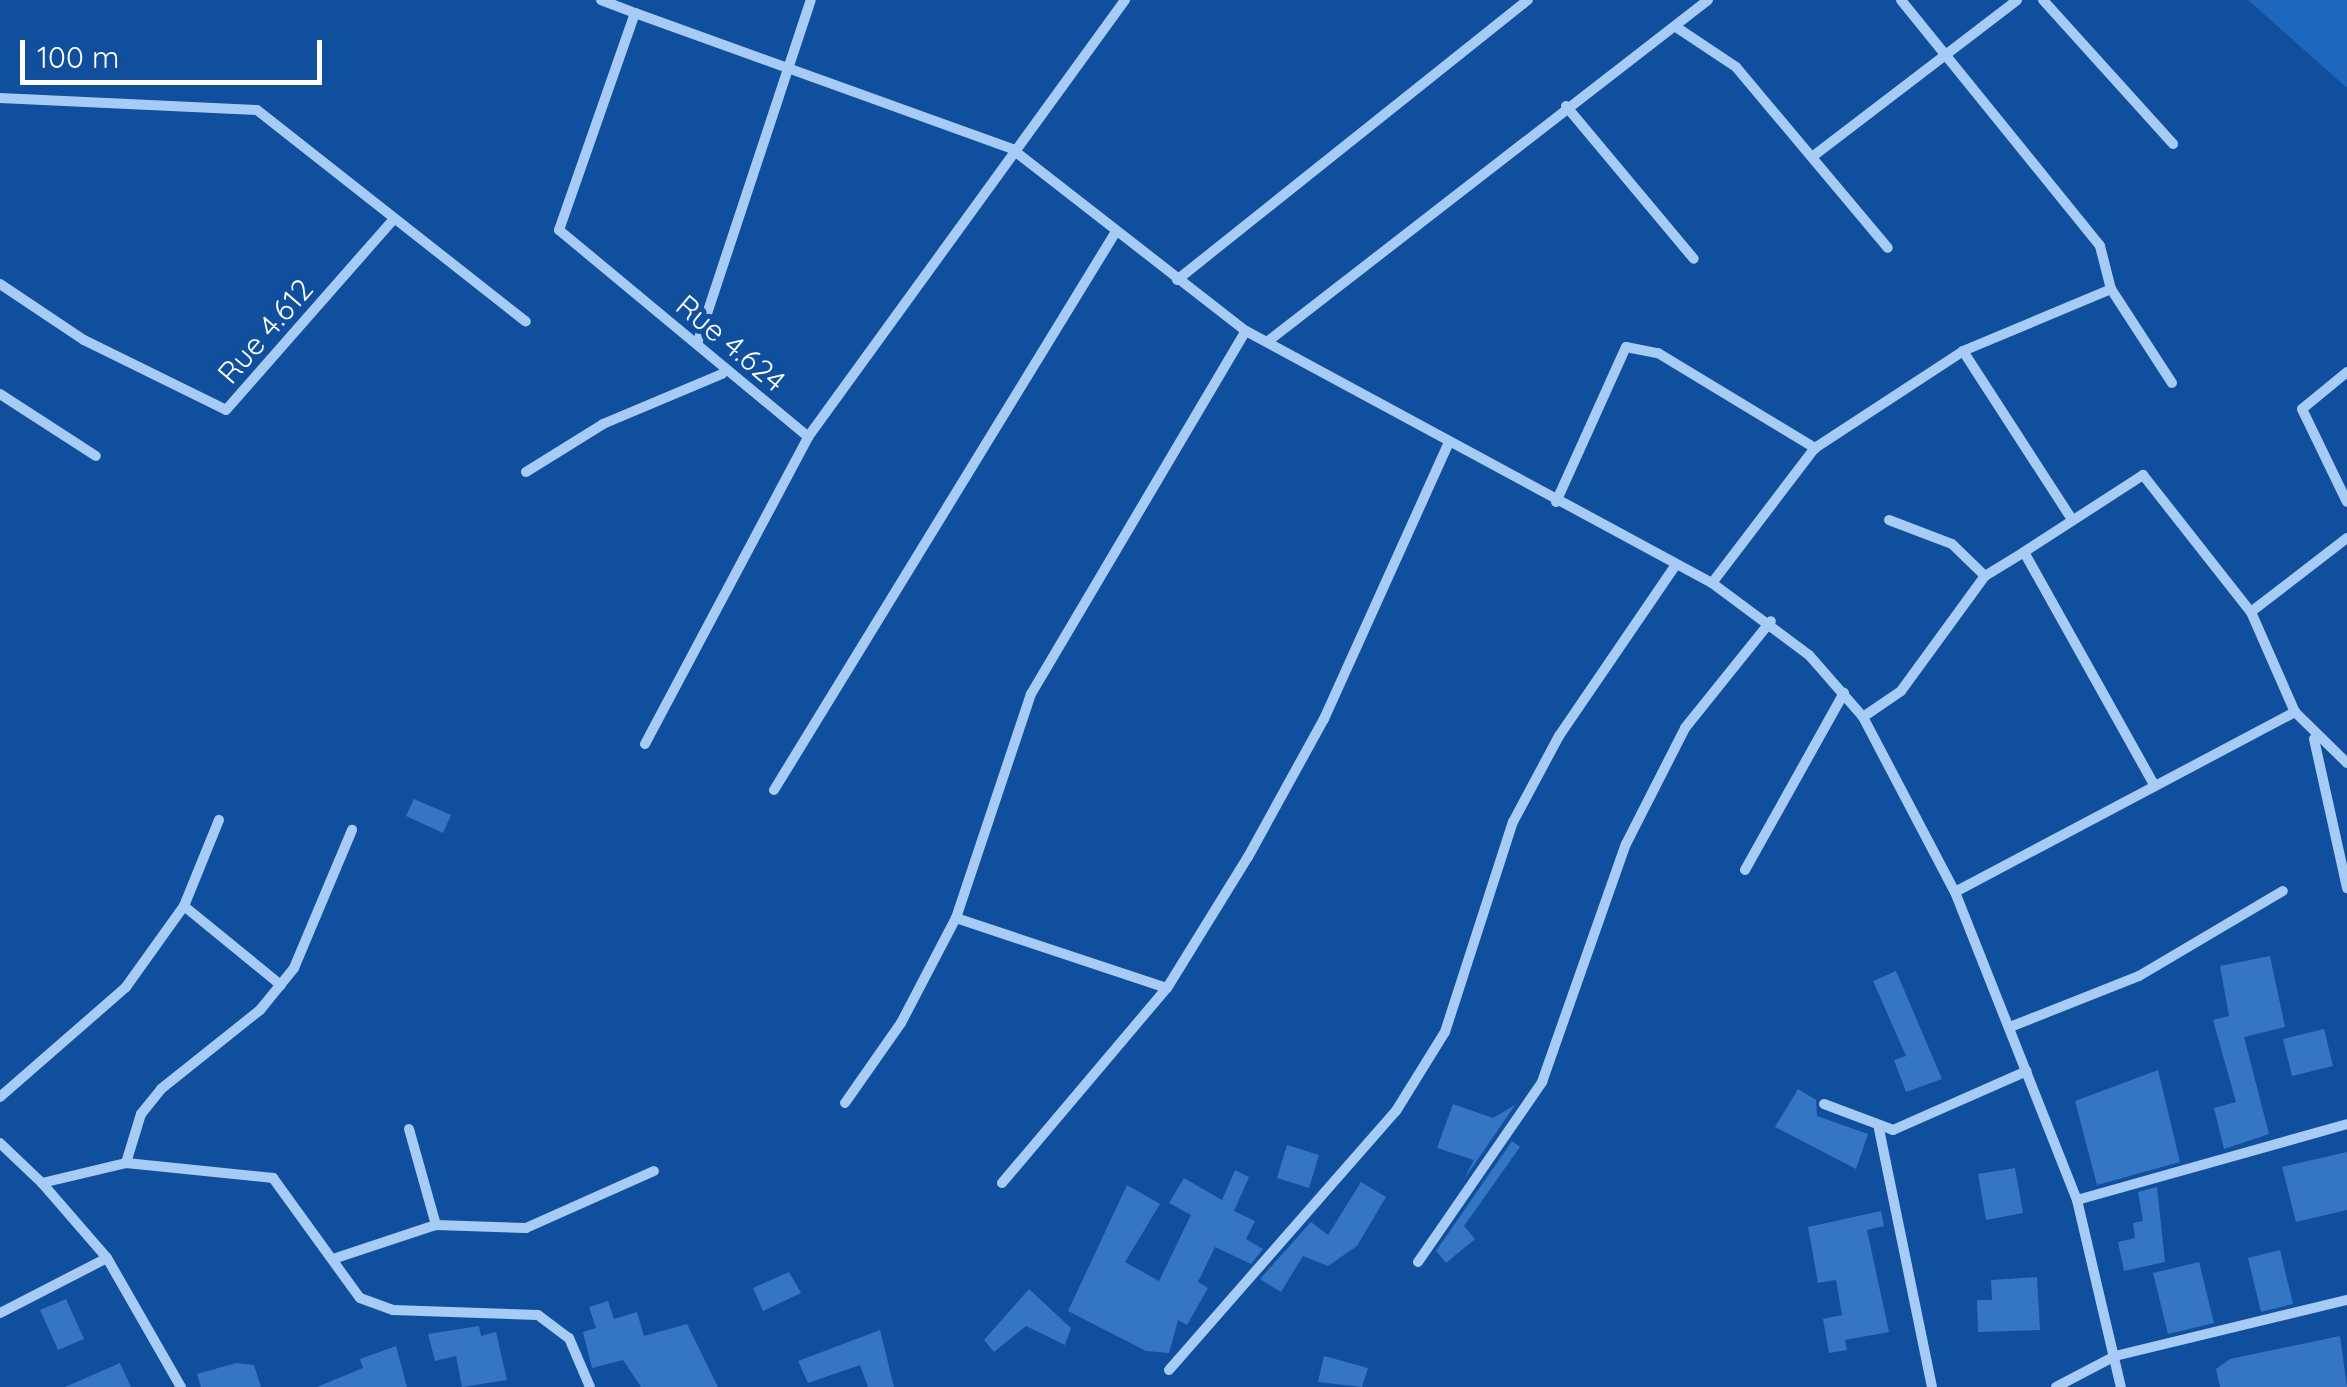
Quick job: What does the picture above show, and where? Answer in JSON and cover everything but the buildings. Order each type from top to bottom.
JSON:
[{"type":"street","points":[[601,0],[794,67],[1012,150],[1246,332],[1448,445],[1712,584],[1771,622],[1844,693],[1863,717],[1955,892],[2077,1200],[2121,1387]]},
{"type":"street","points":[[697,344],[794,67],[811,0]]},
{"type":"street","points":[[645,744],[808,436],[1012,150],[1125,0]]},
{"type":"street","points":[[1177,280],[1528,0]]},
{"type":"street","points":[[1267,342],[1566,106],[1708,0]]},
{"type":"street","points":[[1901,0],[2100,246],[2111,289],[2172,383]]},
{"type":"street","points":[[1812,157],[2017,0]]},
{"type":"street","points":[[2043,0],[2174,144]]},
{"type":"street","name":"Rue 4.624","points":[[635,12],[559,230],[697,344],[722,374],[808,436]]},
{"type":"street","points":[[1676,27],[1736,67],[1888,248]]},
{"type":"street","points":[[0,98],[257,110],[286,123],[392,221],[526,322]]},
{"type":"street","points":[[1566,106],[1694,259]]},
{"type":"street","name":"Rue 4.612","points":[[0,284],[84,340],[226,410],[392,221]]},
{"type":"street","points":[[774,790],[1115,232]]},
{"type":"street","points":[[1712,584],[1814,448],[1963,350],[2111,289]]},
{"type":"street","points":[[845,1104],[901,1023],[956,918],[1030,694],[1246,332]]},
{"type":"street","points":[[1556,502],[1626,347],[1658,353],[1814,448]]},
{"type":"street","points":[[1963,350],[2071,518]]},
{"type":"street","points":[[2347,372],[2302,410],[2303,428],[2347,502]]},
{"type":"street","points":[[526,472],[603,424],[722,374]]},
{"type":"street","points":[[0,394],[96,456]]},
{"type":"street","points":[[1002,1183],[1167,988],[1324,719],[1448,445]]},
{"type":"street","points":[[1863,717],[1901,692],[1985,576],[2131,479],[2154,479],[2251,612],[2295,712],[2314,738],[2347,762]]},
{"type":"street","points":[[1889,520],[1952,544],[1985,576]]},
{"type":"street","points":[[2251,612],[2347,538]]},
{"type":"street","points":[[2024,552],[2154,785]]},
{"type":"street","points":[[1168,1370],[1406,1096],[1445,1032],[1513,822],[1559,736],[1675,566]]},
{"type":"street","points":[[1418,1262],[1542,1082],[1626,844],[1685,728],[1771,622]]},
{"type":"street","points":[[1746,870],[1844,693]]},
{"type":"street","points":[[1955,892],[2295,712]]},
{"type":"street","points":[[2314,738],[2347,888]]},
{"type":"street","points":[[0,1097],[126,988],[184,906],[219,820]]},
{"type":"street","points":[[126,1163],[141,1114],[161,1089],[281,985],[320,925],[352,830]]},
{"type":"street","points":[[2010,1027],[2139,976],[2283,891]]},
{"type":"street","points":[[184,906],[281,985]]},
{"type":"street","points":[[956,918],[1167,988]]},
{"type":"street","points":[[1824,1104],[1878,1129],[1908,1126],[2027,1071]]},
{"type":"street","points":[[2077,1200],[2347,1124]]},
{"type":"street","points":[[408,1129],[436,1225]]},
{"type":"street","points":[[1878,1129],[1932,1387]]},
{"type":"street","points":[[0,1143],[42,1183],[108,1258],[180,1387]]},
{"type":"street","points":[[42,1183],[126,1163],[223,1166],[273,1178],[360,1298],[393,1310],[538,1315],[558,1324],[590,1387]]},
{"type":"street","points":[[333,1259],[436,1225],[497,1234],[526,1228],[654,1170]]},
{"type":"street","points":[[0,1312],[108,1258]]},
{"type":"street","points":[[2056,1387],[2115,1356],[2347,1300]]},
{"type":"shaded area","points":[[2248,0],[2347,0],[2347,88]]}]
